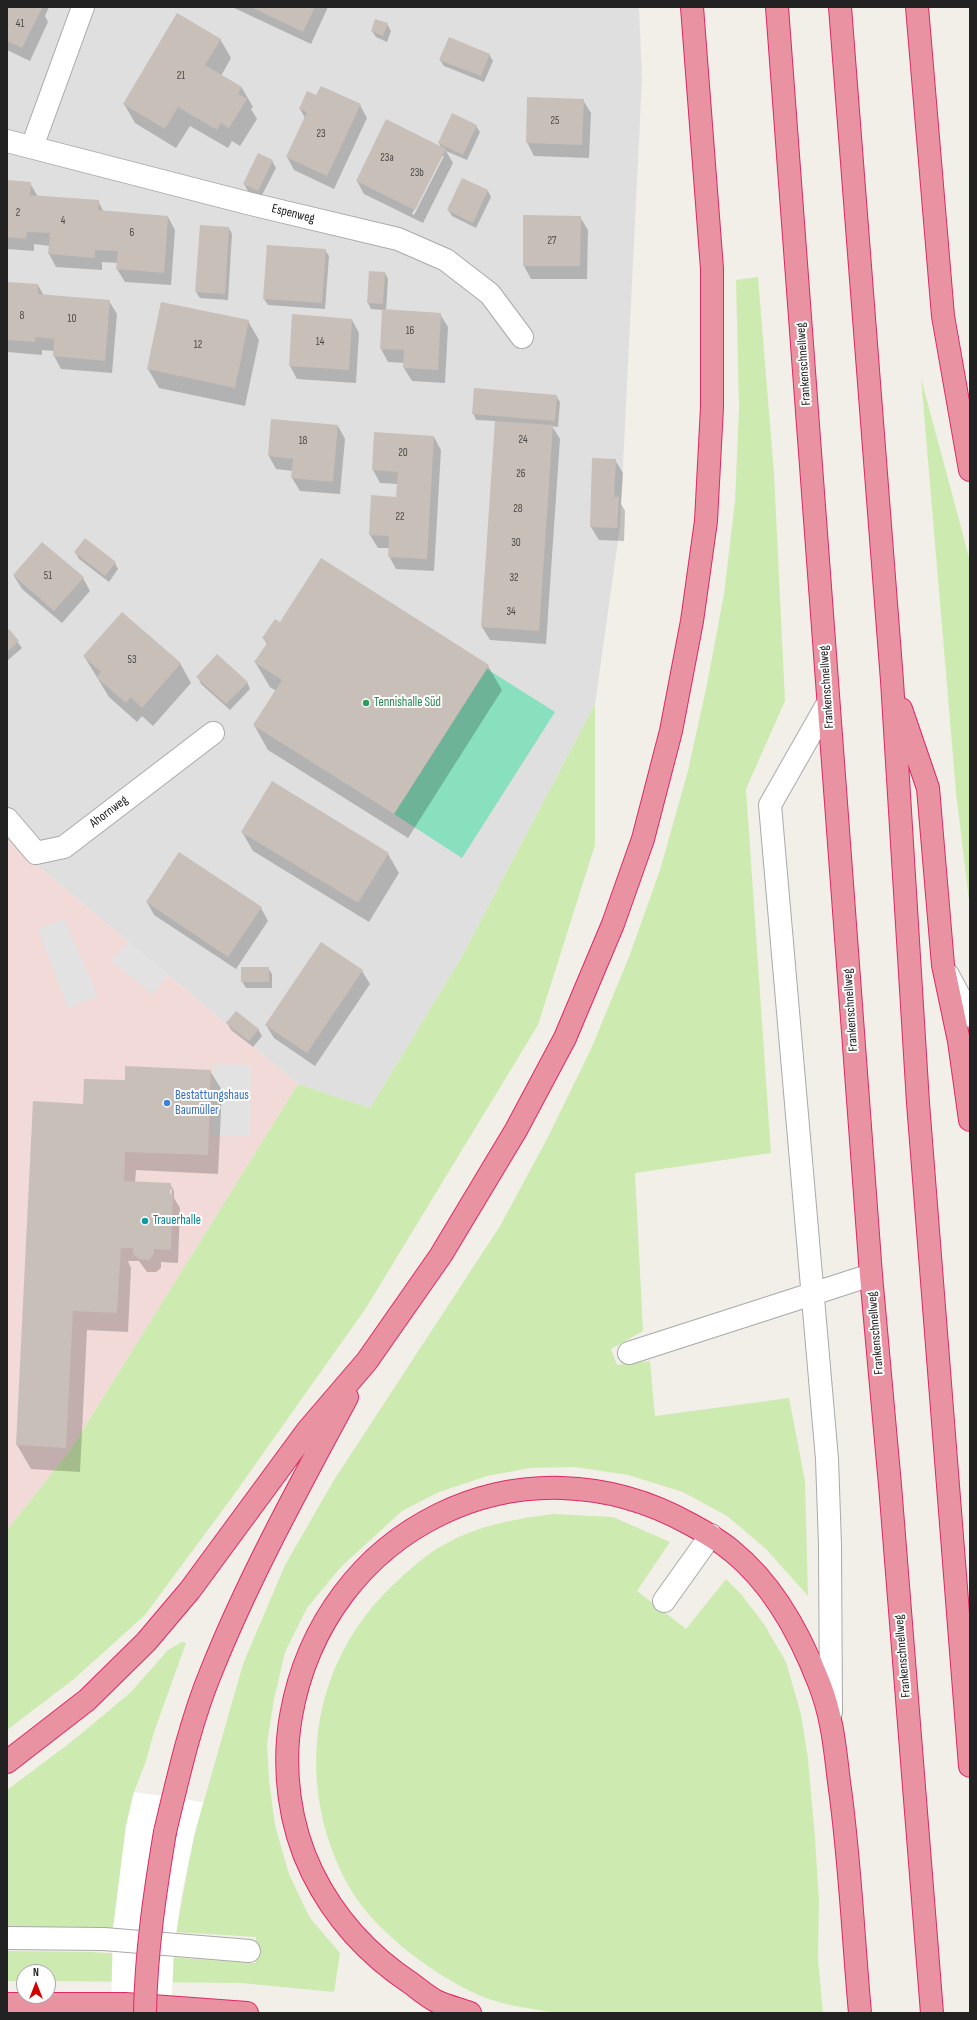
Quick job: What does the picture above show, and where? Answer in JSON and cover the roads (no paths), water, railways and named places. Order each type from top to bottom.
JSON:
[{"type":"highway","points":[[7,1762],[87,1700],[146,1642],[190,1590],[307,1431],[366,1361],[441,1255],[516,1130],[565,1038],[613,924],[643,839],[671,731],[692,621],[706,521],[712,407],[712,270],[692,7]]},
{"type":"highway","name":"Frankenschnellweg","points":[[777,7],[871,1275],[891,1501],[932,2013]]},
{"type":"highway","points":[[840,7],[892,681],[918,1103],[970,1766]]},
{"type":"highway","points":[[917,7],[943,316],[970,470]]},
{"type":"highway","points":[[892,681],[928,788],[943,965],[959,1041],[970,1120]]},
{"type":"highway","points":[[145,2013],[146,1976],[153,1903],[165,1832],[188,1740],[219,1653],[271,1538],[366,1361]]},
{"type":"highway","points":[[470,2013],[437,2001],[389,1969],[364,1946],[337,1915],[322,1892],[307,1861],[296,1828],[289,1796],[287,1756],[289,1730],[294,1698],[304,1666],[318,1633],[341,1596],[359,1574],[385,1549],[426,1521],[446,1511],[478,1499],[511,1491],[545,1487],[587,1489],[614,1493],[647,1502],[711,1535],[733,1551],[756,1574],[775,1598],[806,1652],[820,1685],[831,1719],[844,1815],[860,2013]]},
{"type":"highway","points":[[7,2004],[125,2004],[247,2013]]},
{"type":"street","points":[[32,147],[83,7]]},
{"type":"street","name":"Espenweg","points":[[7,141],[258,206],[398,239],[446,260],[490,294],[522,337]]},
{"type":"street","points":[[828,703],[770,805],[827,1467],[830,1546],[831,1719]]},
{"type":"street","name":"Ahornweg","points":[[7,819],[36,853],[64,847],[213,733]]},
{"type":"street","points":[[943,965],[970,1016]]},
{"type":"street","points":[[629,1353],[871,1275]]},
{"type":"street","points":[[664,1600],[711,1535]]},
{"type":"street","points":[[7,1938],[104,1939],[249,1951]]},
{"type":"place","name":"Tennishalle Süd","points":[[366,703]]},
{"type":"place","name":"Bestattungshaus Baumüller","points":[[167,1103]]},
{"type":"place","name":"Trauerhalle","points":[[145,1221]]}]
